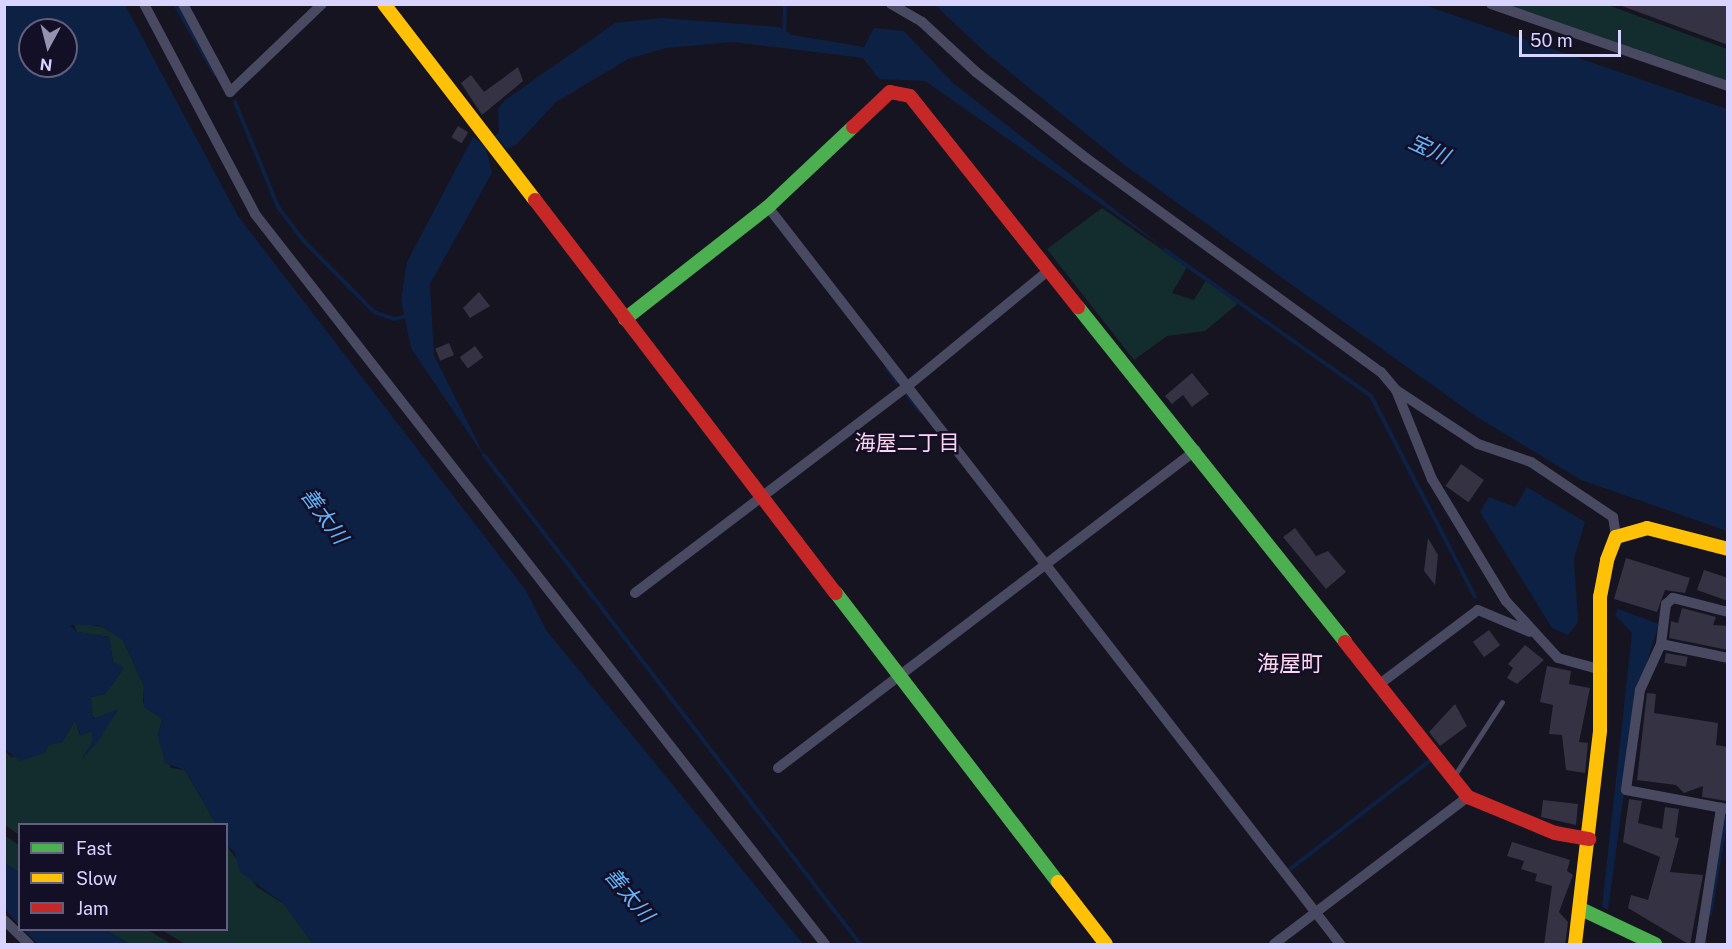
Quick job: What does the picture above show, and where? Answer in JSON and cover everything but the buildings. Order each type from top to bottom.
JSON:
[{"type":"street","points":[[144,4],[255,214],[825,945]]},
{"type":"street","points":[[183,4],[231,92],[322,4]]},
{"type":"street","points":[[384,4],[1106,945]]},
{"type":"street","points":[[891,4],[922,22],[976,72],[1086,158],[1381,372],[1396,390],[1478,444],[1531,462],[1613,517],[1616,537],[1600,597],[1602,670],[1589,839],[1575,945]]},
{"type":"street","points":[[1491,4],[1728,86]]},
{"type":"street","points":[[625,319],[768,207],[890,92],[910,96],[1048,271],[1196,450],[1381,683],[1467,797],[1555,832],[1589,839]]},
{"type":"street","points":[[768,207],[909,385],[1340,945]]},
{"type":"street","points":[[635,593],[909,385],[1048,271]]},
{"type":"street","points":[[1396,390],[1432,479],[1530,632],[1558,658],[1602,670]]},
{"type":"street","points":[[778,768],[1196,450]]},
{"type":"street","points":[[1616,537],[1647,528],[1728,549]]},
{"type":"street","points":[[1700,945],[1724,809],[1626,790],[1640,690],[1661,644],[1666,604],[1673,598],[1728,612]]},
{"type":"street","points":[[1381,683],[1478,610],[1530,632]]},
{"type":"street","points":[[1661,644],[1728,658]]},
{"type":"street","points":[[1274,945],[1467,797]]},
{"type":"street","points":[[1581,909],[1655,945]]},
{"type":"street","points":[[4,920],[29,945]]},
{"type":"lane","points":[[1454,777],[1502,702]]},
{"type":"green space","points":[[1506,5],[1608,5],[1727,49],[1727,81]]},
{"type":"green space","points":[[1102,208],[1187,267],[1172,293],[1194,300],[1206,280],[1240,302],[1205,331],[1167,336],[1134,360],[1047,249]]},
{"type":"green space","points":[[73,622],[109,628],[123,640],[144,686],[143,703],[162,719],[158,736],[171,768],[185,770],[215,823],[18,823],[18,834],[5,825],[4,750],[11,757],[44,753],[48,745],[62,742],[75,720],[80,735],[92,731],[93,741],[82,760],[117,711],[98,719],[90,716],[91,697],[105,694],[122,671],[113,661],[109,637],[77,632]]},
{"type":"green space","points":[[4,835],[18,844],[18,872],[5,863]]},
{"type":"green space","points":[[228,847],[257,887],[284,904],[313,944],[185,944],[164,931],[228,931]]},
{"type":"green space","points":[[108,931],[150,931],[171,944],[129,944]]},
{"type":"water","name":"善太川","points":[[4,5],[125,5],[238,216],[525,589],[546,630],[803,944],[313,944],[284,904],[240,872],[234,851],[228,847],[228,823],[215,823],[185,770],[165,763],[158,736],[162,719],[144,707],[144,686],[123,640],[99,625],[70,625],[77,632],[109,637],[113,661],[124,668],[105,694],[91,697],[93,719],[118,709],[97,743],[81,760],[93,741],[92,731],[81,736],[75,720],[62,742],[49,745],[44,753],[20,761],[5,750]]},
{"type":"water","name":"宝川","points":[[935,5],[1424,5],[1727,109],[1727,531],[1581,480],[1477,417],[1127,167],[986,53]]},
{"type":"water","points":[[662,18],[779,27],[792,35],[864,47],[874,28],[904,31],[953,83],[1168,251],[925,81],[879,79],[863,58],[733,42],[666,48],[628,59],[556,102],[517,144],[507,149],[498,139],[486,148],[492,173],[430,284],[434,355],[486,459],[411,348],[401,300],[407,262],[473,137],[483,144],[499,133],[498,109],[505,100],[615,23]]},
{"type":"water","points":[[1527,487],[1585,522],[1574,559],[1578,622],[1568,635],[1552,628],[1480,512],[1489,497],[1515,507]]},
{"type":"water","points":[[1618,609],[1659,624],[1638,690],[1608,910],[1602,907],[1632,633],[1615,615]]},
{"type":"water","points":[[5,863],[18,872],[18,925],[5,909]]},
{"type":"water","points":[[24,931],[108,931],[129,944],[38,944]]},
{"type":"waterway","points":[[175,4],[215,74]]},
{"type":"waterway","points":[[784,34],[785,4]]},
{"type":"waterway","points":[[235,102],[278,207],[303,240],[374,312],[394,319],[407,316]]},
{"type":"waterway","points":[[1165,250],[1371,396],[1475,597]]},
{"type":"waterway","points":[[887,368],[897,382]]},
{"type":"waterway","points":[[906,393],[921,412]]},
{"type":"waterway","points":[[484,455],[860,944]]},
{"type":"waterway","points":[[1289,870],[1432,759]]},
{"type":"waterway","points":[[1710,914],[1726,817]]},
{"type":"traffic: fast","points":[[625,319],[768,207],[853,127]]},
{"type":"traffic: fast","points":[[1078,307],[1345,642]]},
{"type":"traffic: fast","points":[[836,593],[1058,882]]},
{"type":"traffic: fast","points":[[1581,909],[1655,944]]},
{"type":"traffic: slow","points":[[384,4],[535,200]]},
{"type":"traffic: slow","points":[[1575,944],[1600,730],[1600,597],[1607,560],[1616,537],[1647,528],[1728,549]]},
{"type":"traffic: slow","points":[[1058,882],[1106,944]]},
{"type":"traffic: jam","points":[[853,127],[890,92],[910,96],[1078,307]]},
{"type":"traffic: jam","points":[[535,200],[836,593]]},
{"type":"traffic: jam","points":[[1345,642],[1468,797],[1555,833],[1589,839]]},
{"type":"district","name":"海屋二丁目","points":[[907,443]]},
{"type":"district","name":"海屋町","points":[[1290,664]]}]
